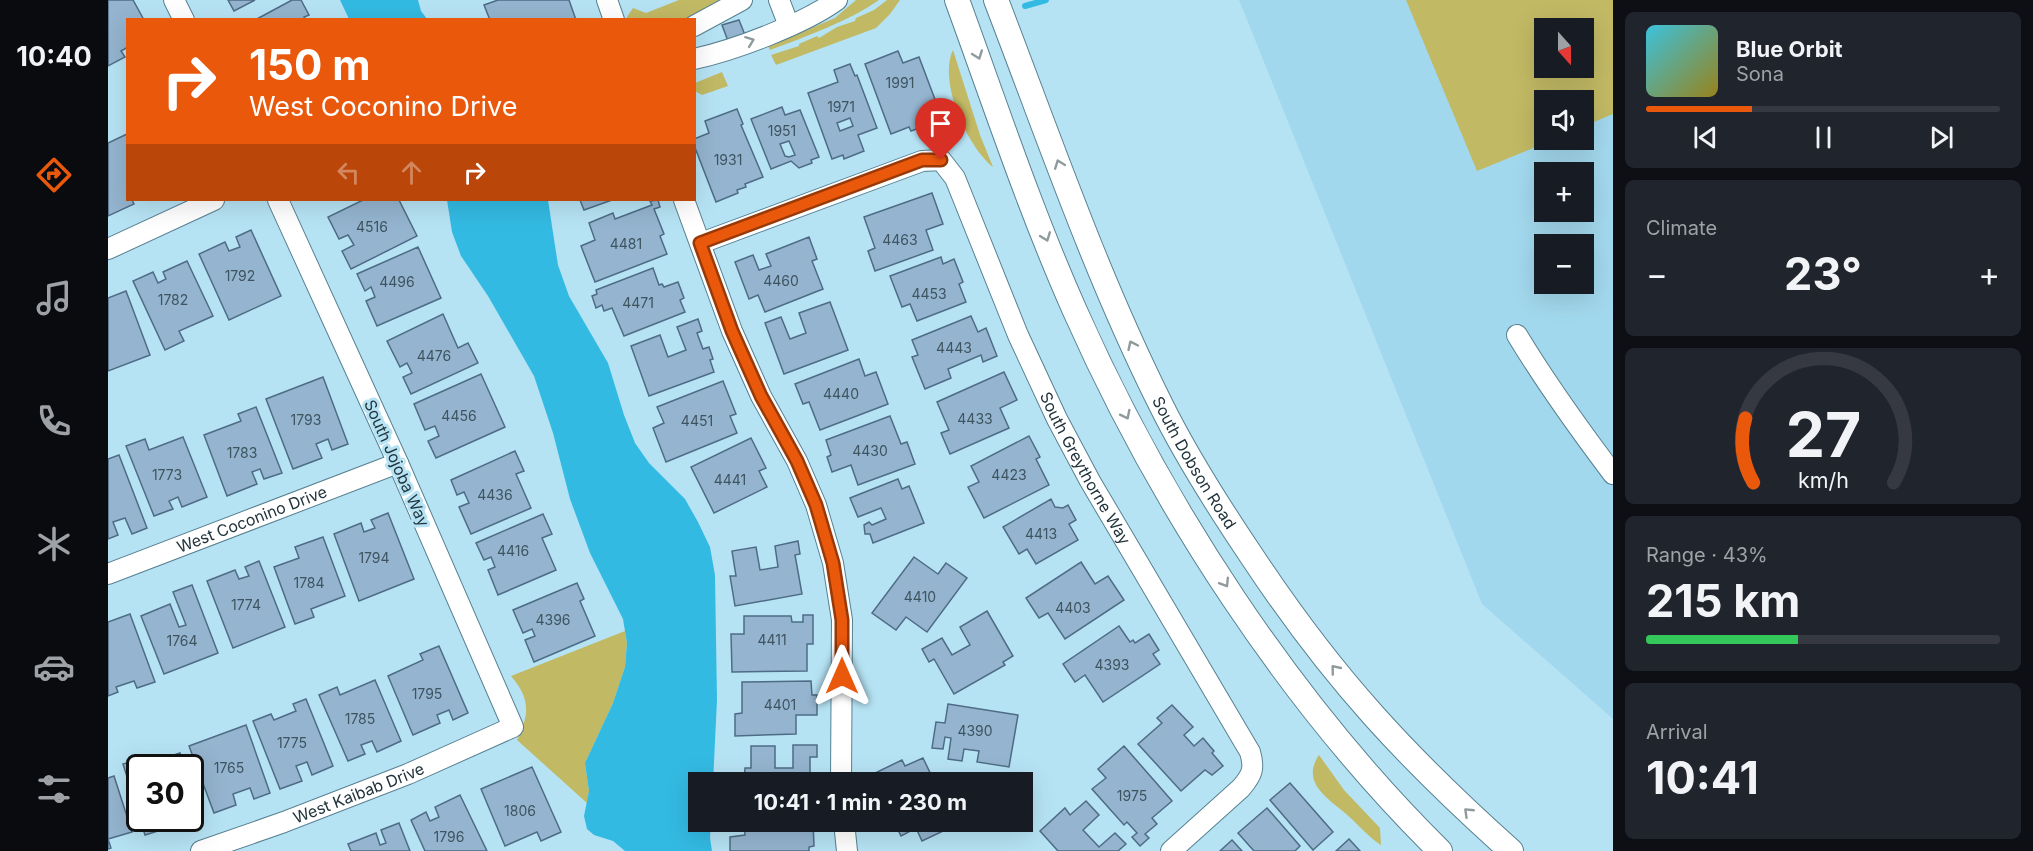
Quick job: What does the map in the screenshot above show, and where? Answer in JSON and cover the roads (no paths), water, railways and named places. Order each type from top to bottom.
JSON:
[{"type":"street","points":[[174,0],[183,18]]},
{"type":"street","points":[[607,0],[613,18]]},
{"type":"street","points":[[696,25],[742,0]]},
{"type":"street","points":[[779,0],[789,26]]},
{"type":"street","points":[[696,58],[743,44],[789,26],[825,9],[837,0]]},
{"type":"street","points":[[957,0],[1075,310],[1147,456],[1229,590],[1313,708],[1431,848]]},
{"type":"street","name":"South Dobson Road","points":[[996,0],[1097,266],[1161,406],[1196,471],[1281,599],[1373,716],[1511,851]]},
{"type":"street","name":"South Greythorne Way","points":[[700,243],[922,160],[941,160],[955,178],[1018,335],[1057,419],[1090,481],[1250,752],[1254,764],[1250,778],[1171,851]]},
{"type":"street","points":[[108,249],[212,201]]},
{"type":"street","name":"South Jojoba Way","points":[[278,201],[398,463],[513,727]]},
{"type":"street","points":[[684,201],[732,331],[761,396],[797,461],[816,505],[833,563],[842,620],[841,772]]},
{"type":"street","points":[[1517,335],[1567,411],[1613,474]]},
{"type":"street","name":"West Coconino Drive","points":[[108,574],[398,463]]},
{"type":"street","name":"West Kaibab Drive","points":[[201,851],[408,774],[513,727]]},
{"type":"street","points":[[844,832],[847,851]]},
{"type":"water","points":[[340,0],[418,0],[421,11],[426,18],[349,18]]},
{"type":"water","points":[[447,201],[548,201],[558,265],[569,296],[608,363],[635,443],[649,463],[685,499],[710,547],[715,575],[717,700],[714,772],[688,772],[688,832],[710,832],[712,851],[625,851],[613,841],[594,835],[587,829],[584,816],[589,791],[585,763],[613,703],[625,667],[627,643],[623,619],[590,553],[570,499],[553,433],[534,376],[488,296],[461,256],[452,232]]},
{"type":"waterway","points":[[1025,6],[1046,0]]}]
